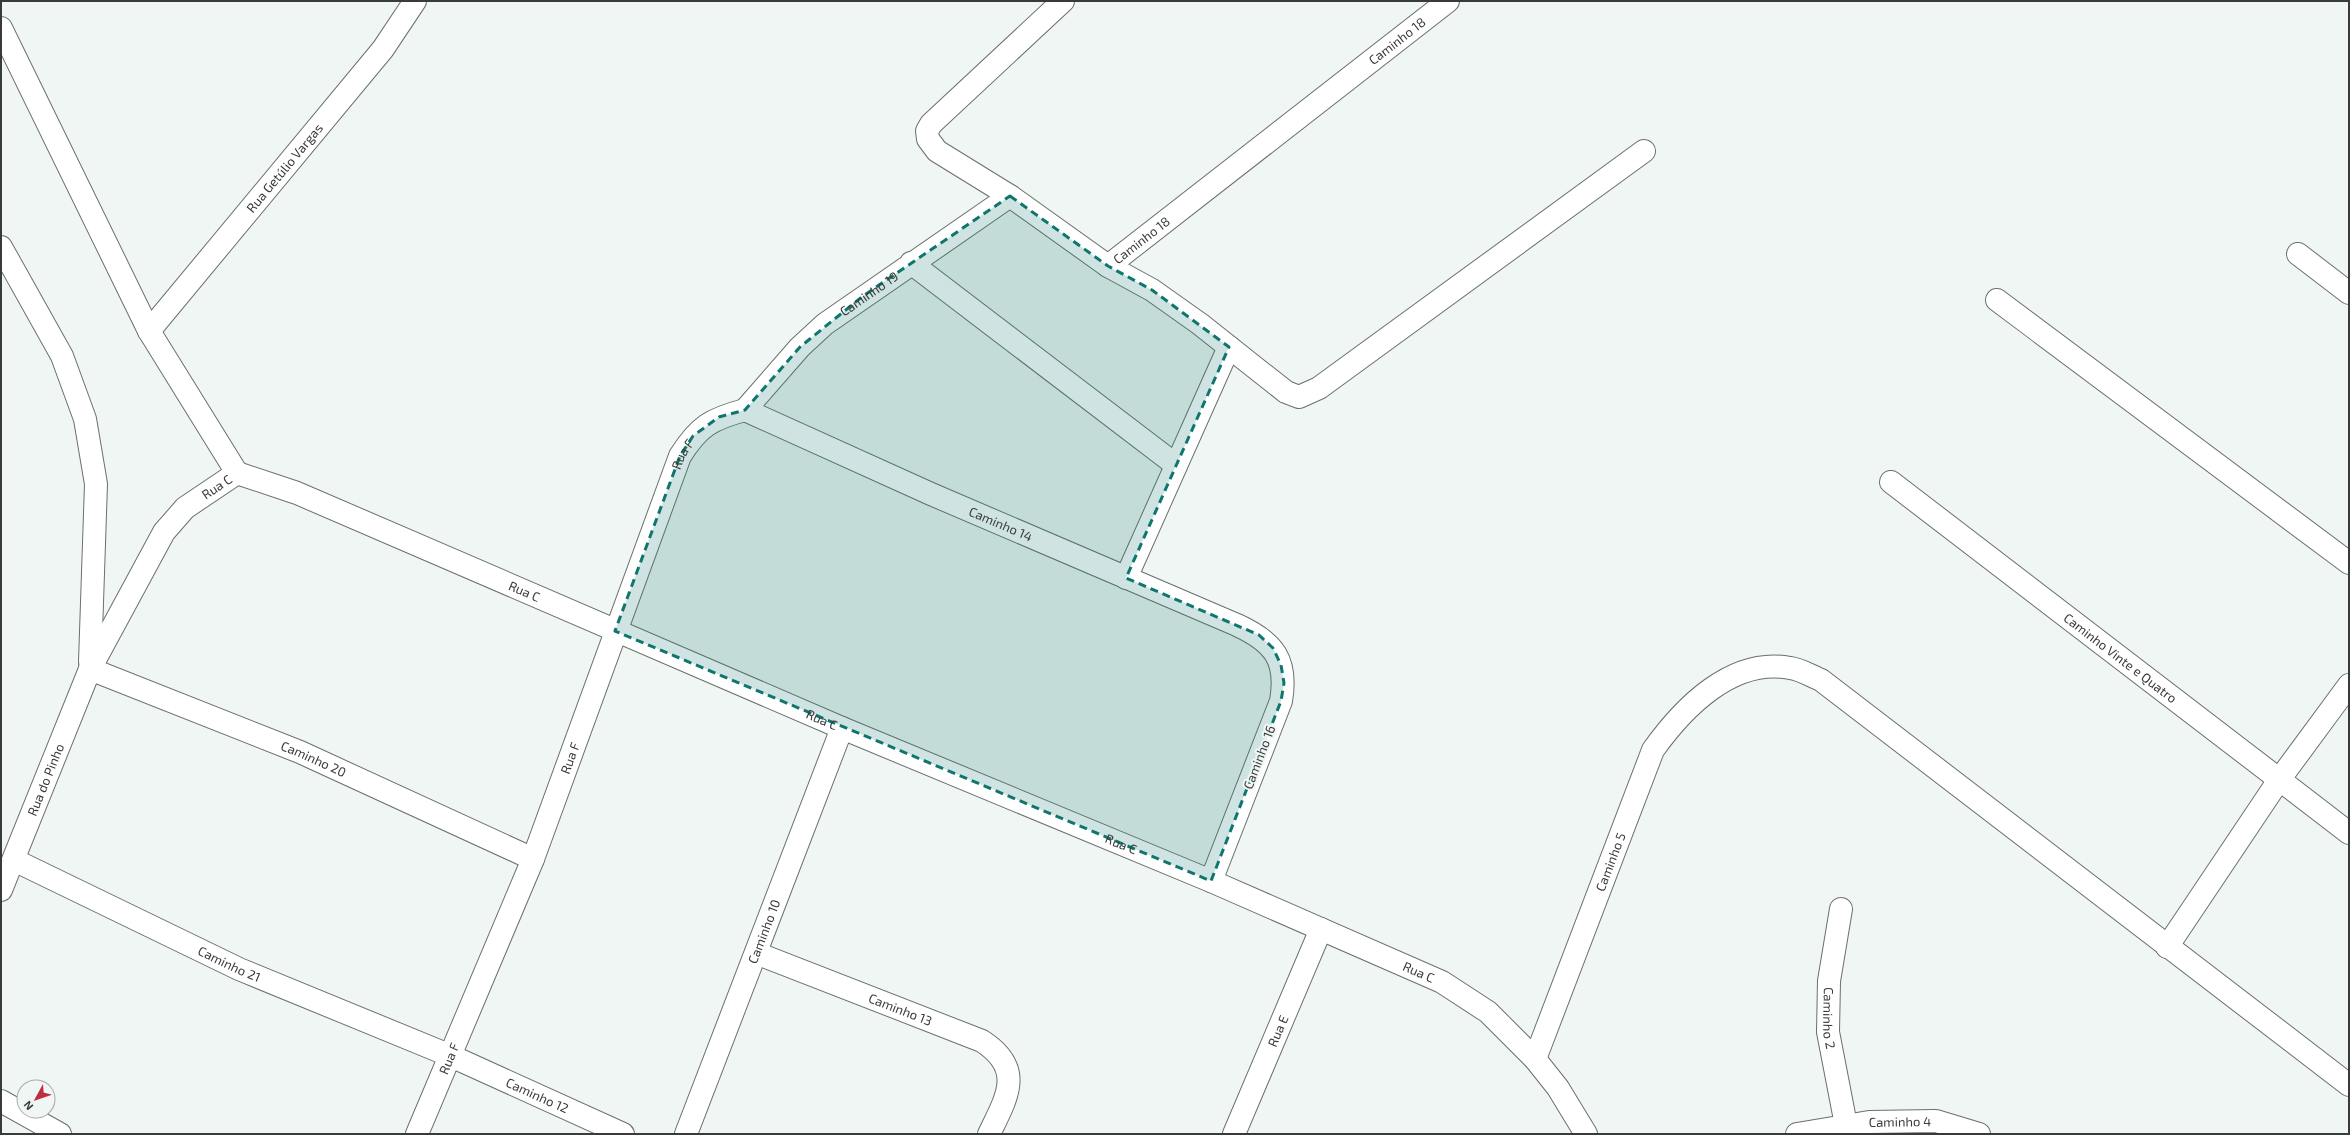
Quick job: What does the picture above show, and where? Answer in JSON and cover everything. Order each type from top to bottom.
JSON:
[{"type":"street","name":"Rua Getúlio Vargas","points":[[149,331],[384,49],[415,1]]},
{"type":"street","name":"Caminho 18","points":[[1063,1],[931,124],[927,131],[928,139],[937,151],[1010,196],[1108,266],[1448,1]]},
{"type":"street","points":[[1,28],[149,331],[237,473]]},
{"type":"street","points":[[1108,266],[1152,290],[1229,347],[1286,392],[1299,397],[1308,395],[1644,151]]},
{"type":"street","name":"Caminho 19","points":[[745,410],[800,347],[825,324],[911,263],[1010,196]]},
{"type":"street","points":[[1,247],[62,356],[85,419],[96,484],[90,669]]},
{"type":"street","points":[[2298,254],[2349,293]]},
{"type":"street","points":[[911,263],[1176,465]]},
{"type":"street","points":[[1997,300],[2349,563]]},
{"type":"street","points":[[1126,578],[1229,347]]},
{"type":"street","name":"Caminho 14","points":[[745,410],[931,494],[1259,635]]},
{"type":"street","name":"Rua F","points":[[417,1134],[533,859],[680,456],[693,436],[704,425],[719,416],[745,410]]},
{"type":"street","name":"Rua C","points":[[90,669],[164,532],[185,508],[237,473],[297,493],[842,728],[1211,882],[1442,982],[1488,1012],[1535,1059],[1558,1088],[1586,1134]]},
{"type":"street","name":"Caminho Vinte e Quatro","points":[[1891,482],[2349,833]]},
{"type":"street","name":"Caminho 16","points":[[1211,882],[1281,701],[1284,684],[1281,665],[1273,648],[1259,635]]},
{"type":"street","name":"Caminho 5","points":[[1535,1059],[1653,750],[1668,730],[1689,708],[1717,686],[1744,670],[1767,666],[1790,668],[1821,680],[2167,947],[2349,1085]]},
{"type":"street","name":"Caminho 20","points":[[90,669],[300,752],[533,859]]},
{"type":"street","name":"Rua do Pinho","points":[[1,890],[90,669]]},
{"type":"street","points":[[2167,947],[2279,780],[2349,685]]},
{"type":"street","name":"Caminho 10","points":[[686,1134],[842,728]]},
{"type":"street","name":"Caminho 21","points":[[14,860],[239,969],[451,1056]]},
{"type":"street","name":"Caminho 2","points":[[1841,909],[1830,981],[1828,1032],[1846,1125]]},
{"type":"street","name":"Rua E","points":[[1234,1134],[1321,929]]},
{"type":"street","name":"Caminho 13","points":[[756,953],[982,1041],[997,1051],[1005,1066],[1010,1081],[1007,1097],[989,1134]]},
{"type":"street","name":"Caminho 12","points":[[451,1056],[623,1134]]},
{"type":"street","points":[[1,1101],[60,1134]]},
{"type":"street","name":"Caminho 4","points":[[1797,1134],[1846,1125],[1871,1128],[1936,1121],[1979,1134]]},
{"type":"highlighted area","points":[[1010,196],[1108,266],[1152,290],[1229,347],[1126,578],[1259,635],[1273,648],[1281,665],[1284,683],[1281,701],[1211,881],[615,631],[680,456],[693,436],[719,417],[745,410],[800,347],[863,296]]}]
